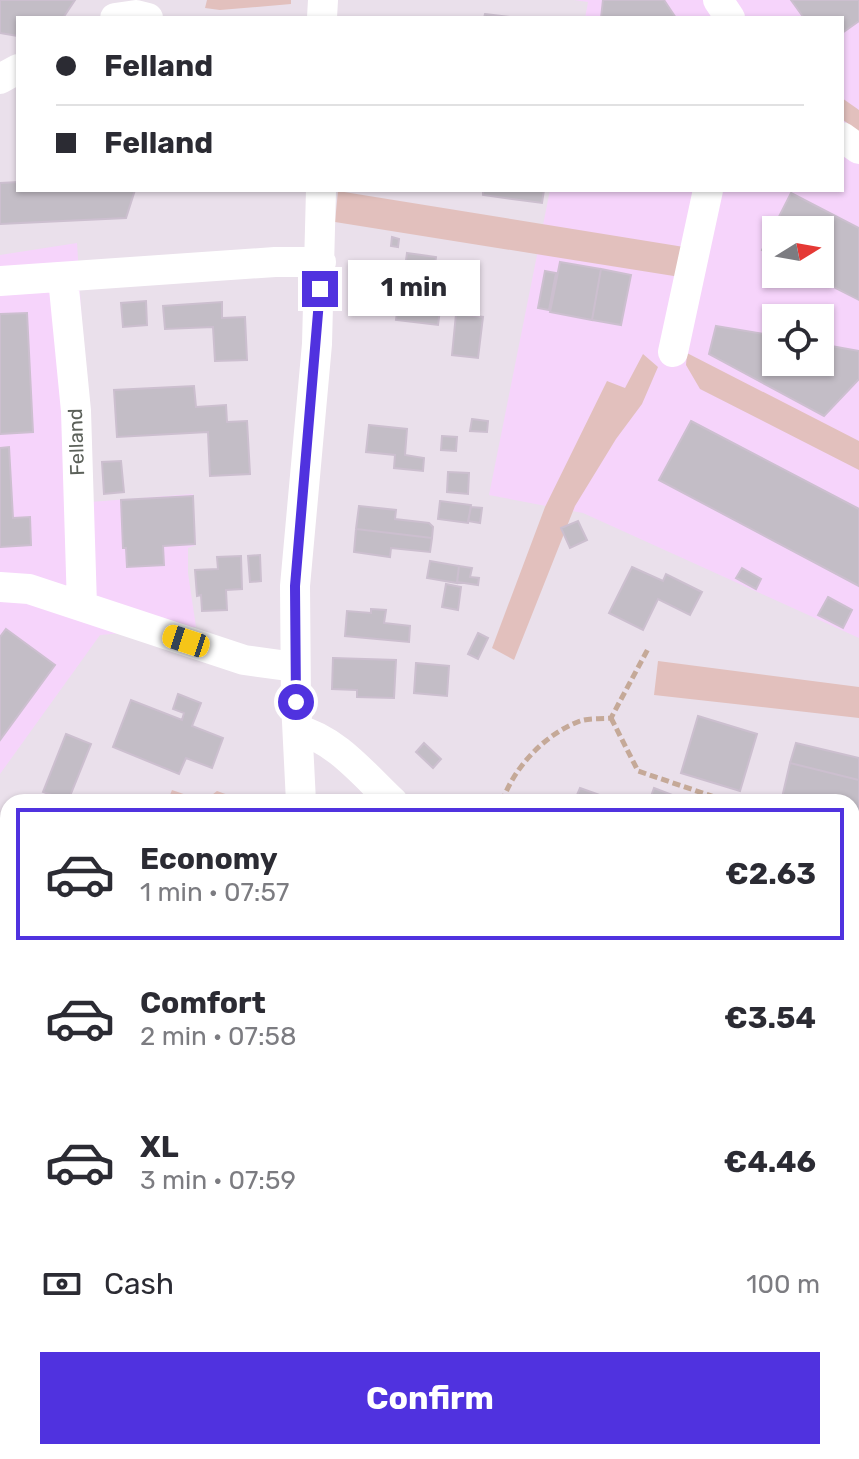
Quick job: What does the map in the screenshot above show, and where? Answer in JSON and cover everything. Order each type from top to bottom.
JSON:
[{"type":"street","points":[[301,794],[295,586],[317,344],[321,192]]},
{"type":"street","points":[[673,352],[708,192]]},
{"type":"street","points":[[0,281],[275,262],[321,262]]},
{"type":"street","name":"Felland","points":[[63,278],[76,411],[82,606]]},
{"type":"street","points":[[0,587],[29,589],[244,660],[295,667]]},
{"type":"street","points":[[298,730],[313,733],[342,754],[384,794]]},
{"type":"path","points":[[611,718],[649,647]]},
{"type":"path","points":[[505,794],[531,754],[555,734],[582,720],[611,718]]},
{"type":"path","points":[[611,718],[638,771],[706,794]]},
{"type":"shaded area","points":[[207,0],[291,0],[291,4],[220,10],[205,8]]},
{"type":"shaded area","points":[[574,0],[859,0],[859,638],[583,513],[489,495],[550,192],[844,192],[844,16],[585,16],[588,2]]},
{"type":"shaded area","points":[[844,99],[859,110],[859,132],[844,121]]},
{"type":"shaded area","points":[[338,192],[344,192],[684,247],[680,277],[335,222]]},
{"type":"shaded area","points":[[77,243],[90,502],[193,494],[196,545],[188,548],[188,573],[196,627],[100,635],[0,774],[0,255]]},
{"type":"shaded area","points":[[687,353],[859,441],[859,470],[700,389],[686,365]]},
{"type":"shaded area","points":[[643,354],[658,367],[642,404],[616,439],[575,506],[514,660],[492,648],[545,507],[607,381],[625,388]]},
{"type":"shaded area","points":[[658,661],[859,687],[859,718],[654,695]]},
{"type":"building","points":[[0,0],[75,0],[64,16],[16,16],[16,36],[0,33]]},
{"type":"building","points":[[603,0],[664,0],[675,16],[601,16]]},
{"type":"building","points":[[791,0],[859,0],[859,21],[844,32],[844,16],[803,16]]},
{"type":"building","points":[[16,182],[16,192],[134,192],[126,218],[0,224],[0,183]]},
{"type":"building","points":[[483,192],[544,192],[542,203],[483,195]]},
{"type":"building","points":[[791,193],[859,228],[859,300],[834,287],[834,216],[779,216]]},
{"type":"building","points":[[392,237],[399,239],[398,247],[391,246]]},
{"type":"building","points":[[407,253],[436,257],[434,272],[445,273],[438,325],[396,320],[399,297],[373,294],[377,265],[405,268]]},
{"type":"building","points":[[560,262],[601,269],[592,320],[550,312]]},
{"type":"building","points":[[601,269],[631,275],[621,325],[592,320]]},
{"type":"building","points":[[545,271],[556,273],[549,310],[538,308]]},
{"type":"building","points":[[146,301],[147,325],[123,327],[121,303]]},
{"type":"building","points":[[222,302],[222,318],[245,317],[247,360],[215,361],[213,327],[165,329],[163,306]]},
{"type":"building","points":[[27,313],[33,432],[0,434],[0,314]]},
{"type":"building","points":[[456,314],[483,317],[478,358],[452,355]]},
{"type":"building","points":[[716,326],[762,334],[762,376],[834,376],[834,347],[859,351],[859,379],[824,416],[709,354]]},
{"type":"building","points":[[194,386],[196,407],[226,405],[227,422],[247,421],[250,474],[210,476],[208,432],[117,437],[114,390]]},
{"type":"building","points":[[472,419],[488,421],[487,432],[470,431]]},
{"type":"building","points":[[691,421],[859,509],[859,586],[659,480]]},
{"type":"building","points":[[369,425],[407,429],[405,455],[424,458],[423,471],[394,468],[395,455],[366,452]]},
{"type":"building","points":[[442,436],[457,437],[456,451],[441,450]]},
{"type":"building","points":[[9,447],[13,518],[30,517],[31,545],[0,547],[0,448]]},
{"type":"building","points":[[121,461],[124,492],[104,494],[102,462]]},
{"type":"building","points":[[448,472],[469,473],[468,494],[447,492]]},
{"type":"building","points":[[193,496],[195,544],[163,546],[164,565],[127,567],[121,500]]},
{"type":"building","points":[[440,501],[471,505],[468,523],[438,519]]},
{"type":"building","points":[[359,506],[396,510],[395,519],[429,523],[433,527],[432,538],[356,529]]},
{"type":"building","points":[[471,507],[482,508],[480,523],[468,521]]},
{"type":"building","points":[[578,521],[587,540],[570,548],[561,528]]},
{"type":"building","points":[[356,529],[432,538],[430,552],[391,548],[390,557],[354,552]]},
{"type":"building","points":[[260,555],[261,581],[250,582],[248,556]]},
{"type":"building","points":[[241,556],[242,589],[226,590],[227,610],[202,611],[201,595],[197,596],[195,570],[218,569],[217,557]]},
{"type":"building","points":[[430,561],[459,566],[457,583],[427,578]]},
{"type":"building","points":[[459,566],[472,568],[470,577],[479,578],[478,585],[457,582]]},
{"type":"building","points":[[632,567],[663,581],[666,574],[702,592],[690,615],[658,599],[643,630],[609,613]]},
{"type":"building","points":[[742,568],[761,579],[756,589],[736,578]]},
{"type":"building","points":[[446,584],[461,587],[458,610],[442,607]]},
{"type":"building","points":[[828,597],[852,610],[843,628],[818,615]]},
{"type":"building","points":[[371,609],[386,610],[384,623],[410,626],[409,642],[345,636],[347,611],[371,613]]},
{"type":"building","points":[[6,629],[55,665],[0,740],[0,637]]},
{"type":"building","points":[[478,633],[488,638],[478,659],[468,654]]},
{"type":"building","points":[[333,658],[396,660],[394,698],[357,697],[357,690],[332,689]]},
{"type":"building","points":[[416,663],[449,666],[447,696],[414,693]]},
{"type":"building","points":[[178,694],[201,703],[192,726],[223,738],[212,768],[186,758],[179,774],[113,747],[131,700],[182,720],[184,713],[173,709]]},
{"type":"building","points":[[698,716],[757,734],[740,791],[681,773]]},
{"type":"building","points":[[66,734],[91,744],[71,794],[43,792]]},
{"type":"building","points":[[424,743],[441,759],[433,768],[416,752]]},
{"type":"building","points":[[796,743],[859,758],[859,780],[790,763]]},
{"type":"building","points":[[790,763],[859,780],[859,794],[783,794]]},
{"type":"building","points":[[580,788],[597,794],[577,794]]},
{"type":"building","points":[[654,788],[670,794],[652,794]]},
{"type":"route","points":[[296,702],[295,586],[320,289]]}]
